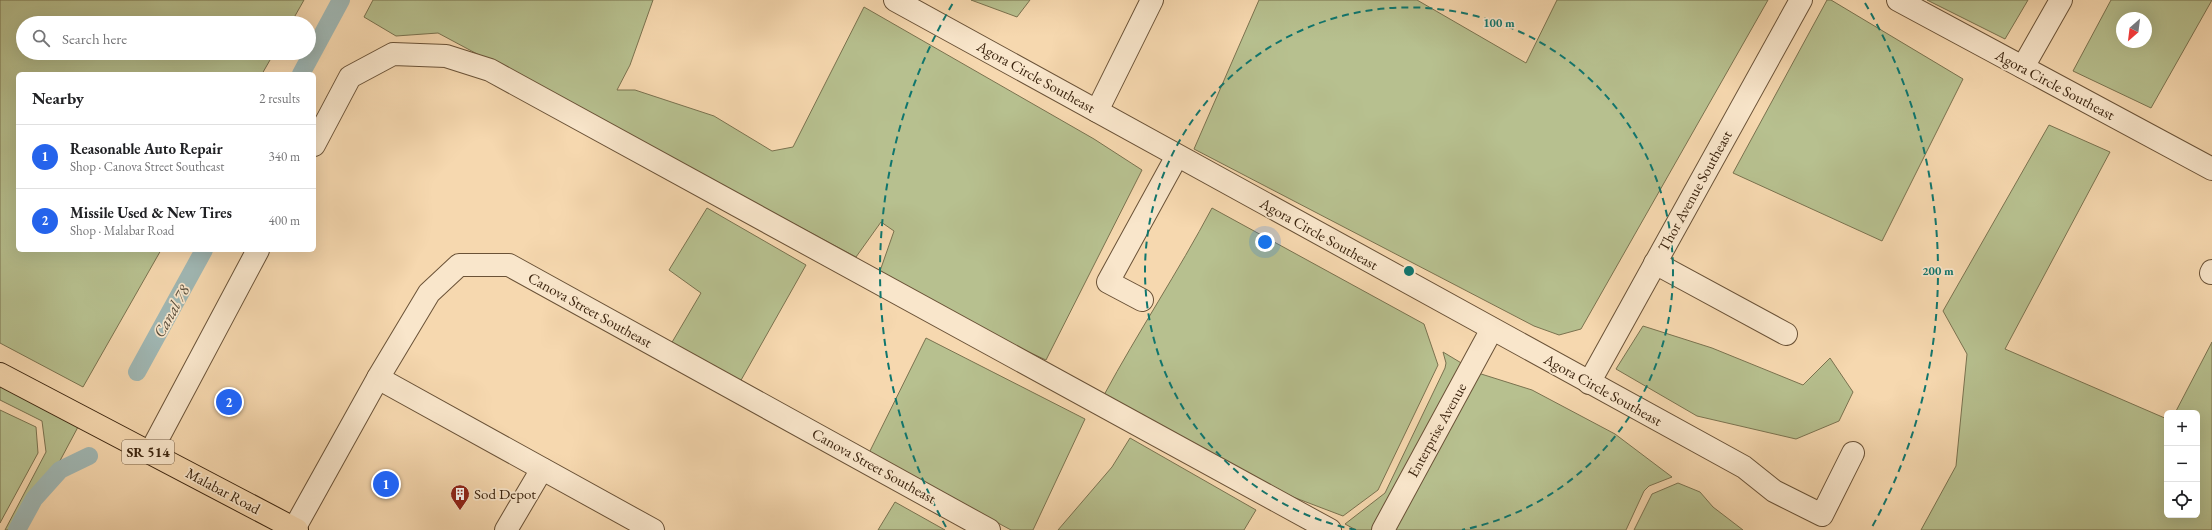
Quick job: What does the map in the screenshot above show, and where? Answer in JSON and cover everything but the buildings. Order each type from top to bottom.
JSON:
[{"type":"main road","name":"Malabar Road","points":[[0,374],[296,529]]},
{"type":"street","name":"Agora Circle Southeast","points":[[895,0],[1744,467],[1774,491],[1822,515],[1853,453]]},
{"type":"street","points":[[1096,111],[1152,0]]},
{"type":"street","name":"Thor Avenue Southeast","points":[[1589,383],[1801,0]]},
{"type":"street","name":"Agora Circle Southeast","points":[[1898,0],[2212,169]]},
{"type":"street","points":[[2023,68],[2061,0]]},
{"type":"street","points":[[316,140],[350,77],[394,54],[446,56],[490,70],[1330,530]]},
{"type":"street","points":[[1142,300],[1108,282],[1177,156]]},
{"type":"street","points":[[150,453],[257,252]]},
{"type":"street","points":[[1655,263],[1786,334]]},
{"type":"street","name":"Canova Street Southeast","points":[[296,529],[378,378],[429,294],[459,265],[509,265],[989,530]]},
{"type":"street","name":"Enterprise Avenue","points":[[1382,530],[1492,329]]},
{"type":"street","points":[[378,378],[653,530]]},
{"type":"street","points":[[506,530],[542,469]]},
{"type":"green space","points":[[0,0],[304,0],[295,16],[16,16],[16,60],[270,60],[263,72],[16,72],[16,252],[160,252],[83,387],[0,343]]},
{"type":"green space","points":[[373,0],[653,0],[630,65],[617,90],[635,90],[714,116],[772,151],[793,147],[864,7],[1094,139],[1142,170],[1046,360],[1009,343],[880,271],[894,231],[881,222],[856,257],[438,33],[396,36],[364,17]]},
{"type":"green space","points":[[971,0],[1030,0],[1017,17]]},
{"type":"green space","points":[[1259,0],[1417,0],[1526,63],[1557,0],[1768,0],[1581,329],[1559,335],[1534,326],[1194,149]]},
{"type":"green space","points":[[1827,0],[1831,0],[1963,79],[1882,241],[1733,173]]},
{"type":"green space","points":[[1927,0],[2028,0],[2005,39]]},
{"type":"green space","points":[[2111,0],[2212,0],[2151,108],[2073,71]]},
{"type":"green space","points":[[2049,125],[2110,152],[2005,349],[2164,418],[2164,518],[2200,518],[2200,410],[2177,410],[2212,342],[2212,530],[1921,530],[1956,466],[1967,354],[1943,311]]},
{"type":"green space","points":[[707,208],[806,265],[740,382],[671,344],[701,293],[669,270]]},
{"type":"green space","points":[[1212,208],[1424,324],[1438,365],[1378,490],[1343,516],[1293,497],[1104,395]]},
{"type":"green space","points":[[1643,326],[1712,348],[1803,385],[1830,358],[1853,392],[1839,421],[1796,439],[1697,416],[1616,369]]},
{"type":"green space","points":[[926,338],[1085,419],[1033,530],[1011,530],[869,453]]},
{"type":"green space","points":[[1443,352],[1478,373],[1532,390],[1615,434],[1672,477],[1649,486],[1644,491],[1626,530],[1356,530],[1345,524],[1385,493],[1445,368],[1446,363]]},
{"type":"green space","points":[[0,386],[78,427],[23,530],[5,530],[46,452],[42,421],[0,400]]},
{"type":"green space","points":[[0,410],[36,427],[38,453],[0,523]]},
{"type":"green space","points":[[1130,438],[1256,510],[1244,530],[1058,530],[1112,467]]},
{"type":"green space","points":[[1678,483],[1700,492],[1713,507],[1743,530],[1634,530],[1652,494]]},
{"type":"green space","points":[[895,502],[945,530],[878,530]]},
{"type":"waterway","name":"Canal 78","points":[[316,46],[341,0]]},
{"type":"waterway","name":"Canal 78","points":[[302,72],[309,60]]},
{"type":"waterway","name":"Canal 78","points":[[137,372],[203,252]]},
{"type":"waterway","name":"Canal 78","points":[[17,530],[34,499],[60,470],[89,456]]},
{"type":"place","name":"Missile Used & New Tires","points":[[229,402]]},
{"type":"place","name":"Reasonable Auto Repair","points":[[386,484]]},
{"type":"place","name":"Sod Depot","points":[[460,511]]}]
